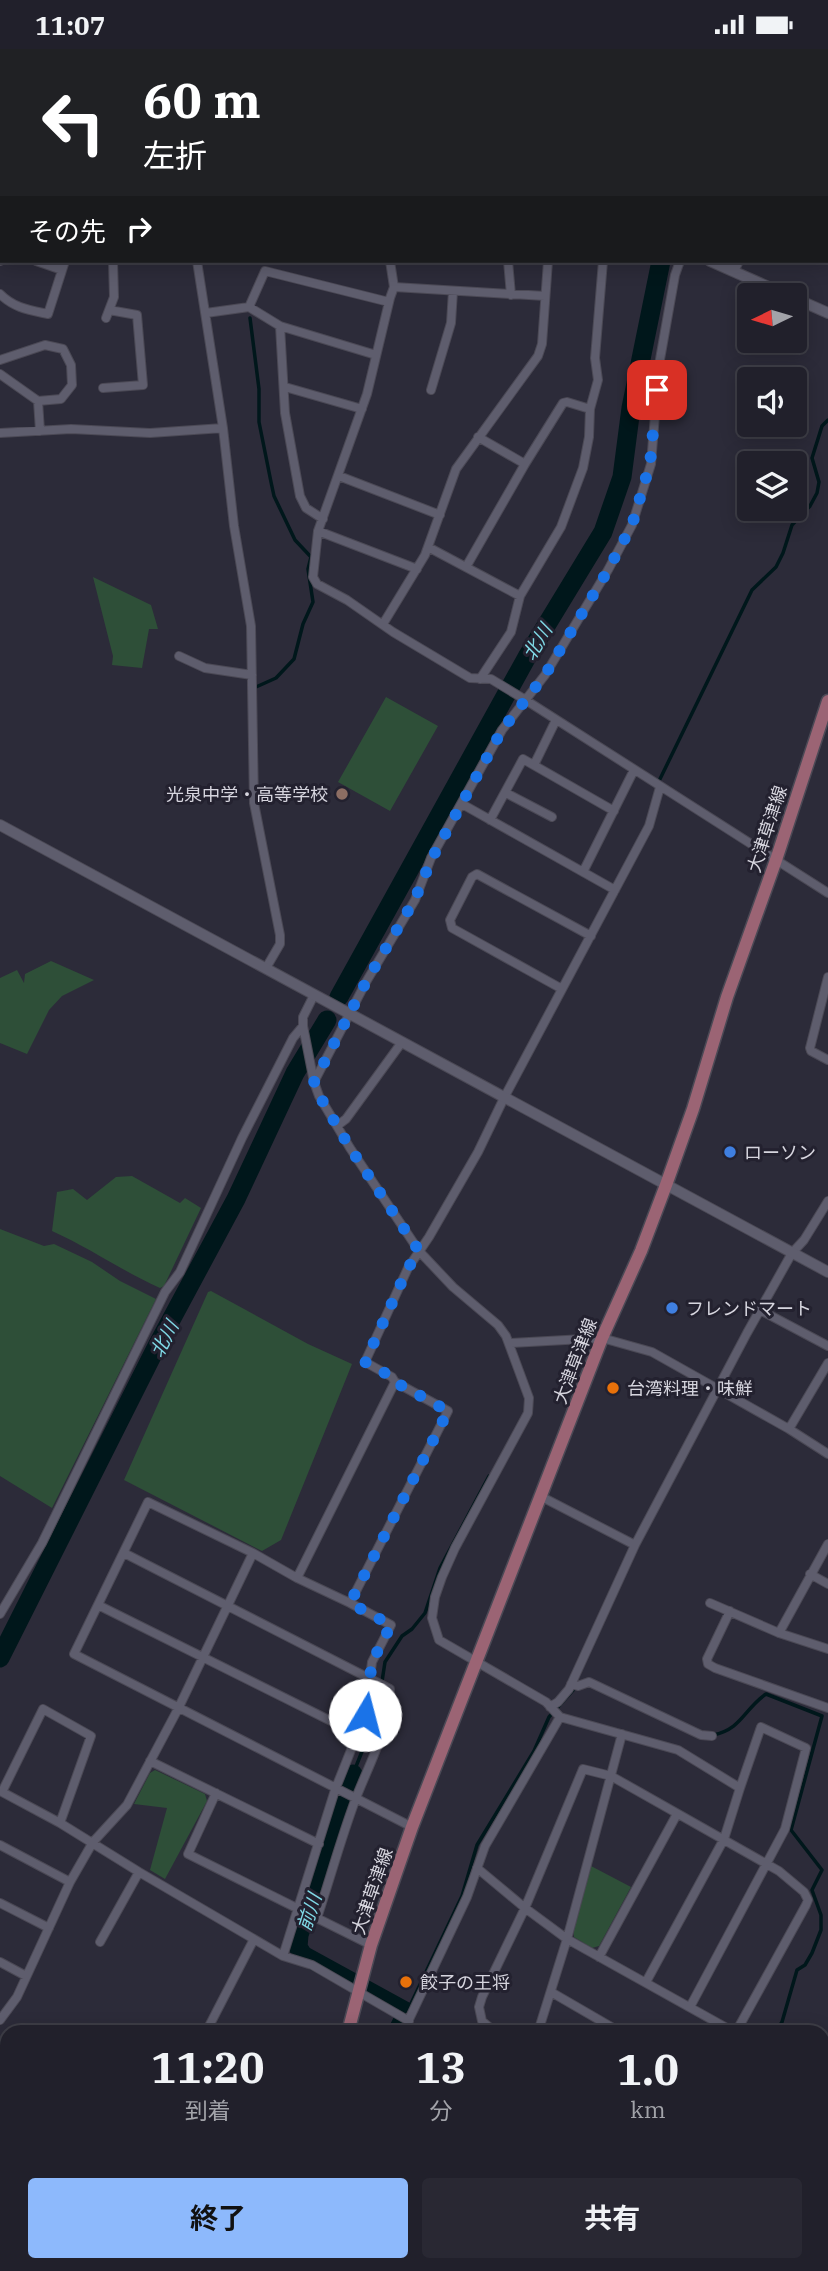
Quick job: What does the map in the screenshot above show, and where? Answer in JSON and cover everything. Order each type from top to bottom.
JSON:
[{"type":"main road","name":"大津草津線","points":[[350,2025],[371,1945],[412,1827],[602,1338],[641,1251],[666,1185],[828,701]]},
{"type":"street","points":[[42,263],[62,270]]},
{"type":"street","points":[[0,294],[10,303],[48,314],[64,263]]},
{"type":"street","points":[[103,389],[143,385],[136,314],[107,314],[114,297],[113,263]]},
{"type":"street","points":[[197,263],[223,428],[234,526],[251,626],[254,803],[280,935],[280,944],[266,968]]},
{"type":"street","points":[[390,263],[394,288],[362,409],[318,531],[313,577],[317,584],[470,678],[491,679],[828,893]]},
{"type":"street","points":[[508,263],[511,295]]},
{"type":"street","points":[[383,624],[428,547],[456,469],[538,356],[542,344],[548,263]]},
{"type":"street","points":[[480,679],[511,632],[520,596],[561,527],[583,468],[589,437],[590,409],[598,380],[595,358],[603,263]]},
{"type":"street","points":[[313,1078],[347,1012],[415,899],[432,858],[502,730],[545,675],[632,525],[650,464],[660,365],[679,263]]},
{"type":"street","points":[[715,263],[760,283]]},
{"type":"street","points":[[733,271],[737,263]]},
{"type":"street","points":[[249,307],[265,271],[390,302]]},
{"type":"street","points":[[394,288],[545,296]]},
{"type":"street","points":[[431,390],[451,323],[453,291]]},
{"type":"street","points":[[807,304],[828,313]]},
{"type":"street","points":[[206,313],[249,307],[280,326],[376,355]]},
{"type":"street","points":[[280,326],[285,413],[300,496],[306,508],[323,519]]},
{"type":"street","points":[[0,360],[44,345],[63,349],[71,365],[72,386],[61,399],[38,401],[0,374]]},
{"type":"street","points":[[285,387],[362,409]]},
{"type":"street","points":[[38,401],[40,431]]},
{"type":"street","points":[[466,567],[525,464],[564,403],[567,401],[590,409]]},
{"type":"street","points":[[0,433],[71,429],[150,433],[223,428]]},
{"type":"street","points":[[478,437],[525,464]]},
{"type":"street","points":[[339,476],[440,515]]},
{"type":"street","points":[[318,531],[417,569]]},
{"type":"street","points":[[428,547],[520,596]]},
{"type":"street","points":[[179,656],[205,668],[253,675]]},
{"type":"street","points":[[534,765],[556,720]]},
{"type":"street","points":[[490,820],[523,758],[614,811]]},
{"type":"street","points":[[583,872],[634,770]]},
{"type":"street","points":[[350,1603],[448,1411],[365,1362],[408,1268],[478,1153],[504,1098],[649,826],[660,787]]},
{"type":"street","points":[[506,793],[552,817]]},
{"type":"street","points":[[462,804],[615,890]]},
{"type":"street","points":[[0,825],[828,1272]]},
{"type":"street","points":[[562,989],[452,928],[450,920],[471,877],[477,874],[591,936]]},
{"type":"street","points":[[828,977],[810,1048],[828,1060]]},
{"type":"street","points":[[314,995],[303,1017],[313,1078],[319,1095],[350,1148],[419,1251],[453,1287],[498,1325],[511,1343],[529,1398],[528,1413],[442,1577],[432,1608],[432,1618],[439,1640],[536,1696],[560,1717],[678,1750],[740,1788]]},
{"type":"street","points":[[0,1614],[42,1543],[164,1293],[180,1272],[242,1138],[293,1038],[304,1029]]},
{"type":"street","points":[[338,1125],[346,1119],[402,1042]]},
{"type":"street","points":[[551,1707],[571,1684],[635,1545],[792,1253],[804,1240],[828,1201]]},
{"type":"street","points":[[761,1310],[828,1346]]},
{"type":"street","points":[[511,1343],[602,1338],[652,1352],[828,1454]]},
{"type":"street","points":[[789,1429],[828,1363]]},
{"type":"street","points":[[297,1578],[395,1382]]},
{"type":"street","points":[[542,1497],[635,1545]]},
{"type":"street","points":[[282,1955],[301,1910],[335,1790],[359,1735],[365,1715],[372,1662],[391,1625],[148,1502],[74,1654],[335,1790],[412,1827]]},
{"type":"street","points":[[779,1633],[828,1545]]},
{"type":"street","points":[[124,1552],[390,1689],[390,1708],[377,1748],[356,1799],[315,1917]]},
{"type":"street","points":[[0,2020],[17,1997],[70,1882],[93,1842],[127,1805],[178,1709],[253,1553]]},
{"type":"street","points":[[810,1574],[828,1584]]},
{"type":"street","points":[[710,1602],[779,1633],[828,1649]]},
{"type":"street","points":[[98,1605],[359,1735]]},
{"type":"street","points":[[730,1611],[707,1660],[708,1664],[828,1708]]},
{"type":"street","points":[[571,1684],[578,1686],[589,1682],[701,1735],[712,1736]]},
{"type":"street","points":[[60,1823],[91,1736],[43,1709],[2,1792],[93,1842],[139,1872],[282,1955],[312,1965],[409,2021]]},
{"type":"street","points":[[407,2025],[467,1897],[497,1825],[560,1717]]},
{"type":"street","points":[[646,1982],[724,1839],[761,1727],[806,1748],[785,1829],[690,2007]]},
{"type":"street","points":[[540,2025],[567,1939],[622,1734]]},
{"type":"street","points":[[150,1761],[319,1844]]},
{"type":"street","points":[[487,2025],[482,2021],[479,2007],[524,1908],[581,1770],[611,1776],[779,1871],[804,1892],[808,1900],[739,2025]]},
{"type":"street","points":[[216,1793],[188,1854],[371,1945]]},
{"type":"street","points":[[599,1957],[677,1814]]},
{"type":"street","points":[[0,1845],[70,1882]]},
{"type":"street","points":[[477,1868],[524,1908],[567,1939],[722,2025]]},
{"type":"street","points":[[100,1942],[139,1872]]},
{"type":"street","points":[[0,1903],[49,1928]]},
{"type":"street","points":[[210,2025],[254,1939]]},
{"type":"street","points":[[0,1962],[26,1976]]},
{"type":"street","points":[[551,1992],[608,2025]]},
{"type":"green space","points":[[93,577],[151,605],[158,629],[149,629],[142,668],[112,665],[113,656]]},
{"type":"green space","points":[[386,697],[438,726],[390,811],[338,782]]},
{"type":"green space","points":[[51,961],[94,980],[62,996],[49,1010],[27,1054],[0,1043],[0,978],[17,970],[24,983],[25,974]]},
{"type":"green space","points":[[132,1176],[180,1203],[185,1198],[201,1208],[164,1286],[160,1288],[52,1231],[57,1192],[73,1189],[87,1200],[116,1177]]},
{"type":"green space","points":[[0,1229],[44,1246],[54,1244],[92,1262],[120,1281],[156,1299],[52,1508],[0,1476]]},
{"type":"green space","points":[[211,1291],[308,1344],[352,1364],[281,1540],[262,1551],[124,1480],[208,1292]]},
{"type":"green space","points":[[155,1770],[205,1794],[207,1801],[165,1879],[150,1870],[167,1808],[134,1804],[150,1773]]},
{"type":"green space","points":[[591,1866],[631,1887],[599,1946],[592,1948],[574,1937],[573,1927]]},
{"type":"waterway","name":"北川","points":[[339,997],[527,657],[603,532],[622,477],[631,408],[661,263]]},
{"type":"waterway","points":[[250,318],[259,389],[259,422],[274,496],[295,540],[311,557],[308,569],[313,602],[303,624],[294,659],[276,678],[256,687]]},
{"type":"waterway","points":[[660,779],[752,590],[776,567],[792,525],[810,506],[817,493],[819,482],[812,458],[822,426],[828,420]]},
{"type":"waterway","name":"北川","points":[[0,1658],[157,1346],[236,1199],[295,1073],[327,1020]]},
{"type":"waterway","points":[[353,1774],[377,1714],[385,1662],[402,1636],[412,1629],[425,1613],[440,1568],[489,1476]]},
{"type":"waterway","points":[[407,2012],[462,1896],[477,1845],[534,1751],[549,1717],[574,1689]]},
{"type":"waterway","points":[[713,1735],[737,1723],[766,1694],[822,1716],[791,1830],[822,1870],[812,1890],[821,1915],[821,1930],[805,1965],[797,1970],[780,2025]]},
{"type":"waterway","name":"前川","points":[[353,1774],[299,1935],[298,1947],[303,1955],[407,2012],[400,2025]]},
{"type":"waterway","points":[[402,2023],[406,2025]]},
{"type":"place","name":"光泉中学・高等学校","points":[[342,794]]},
{"type":"place","name":"ローソン","points":[[730,1152]]},
{"type":"place","name":"フレンドマート","points":[[672,1308]]},
{"type":"place","name":"台湾料理・味鮮","points":[[613,1388]]},
{"type":"place","name":"餃子の王将","points":[[406,1982]]},
{"type":"route","points":[[365,1715],[372,1662],[391,1625],[350,1603],[448,1411],[365,1362],[389,1307],[419,1251],[350,1148],[314,1082],[366,982],[415,899],[432,858],[502,730],[545,675],[632,525],[650,464],[657,390]]}]
